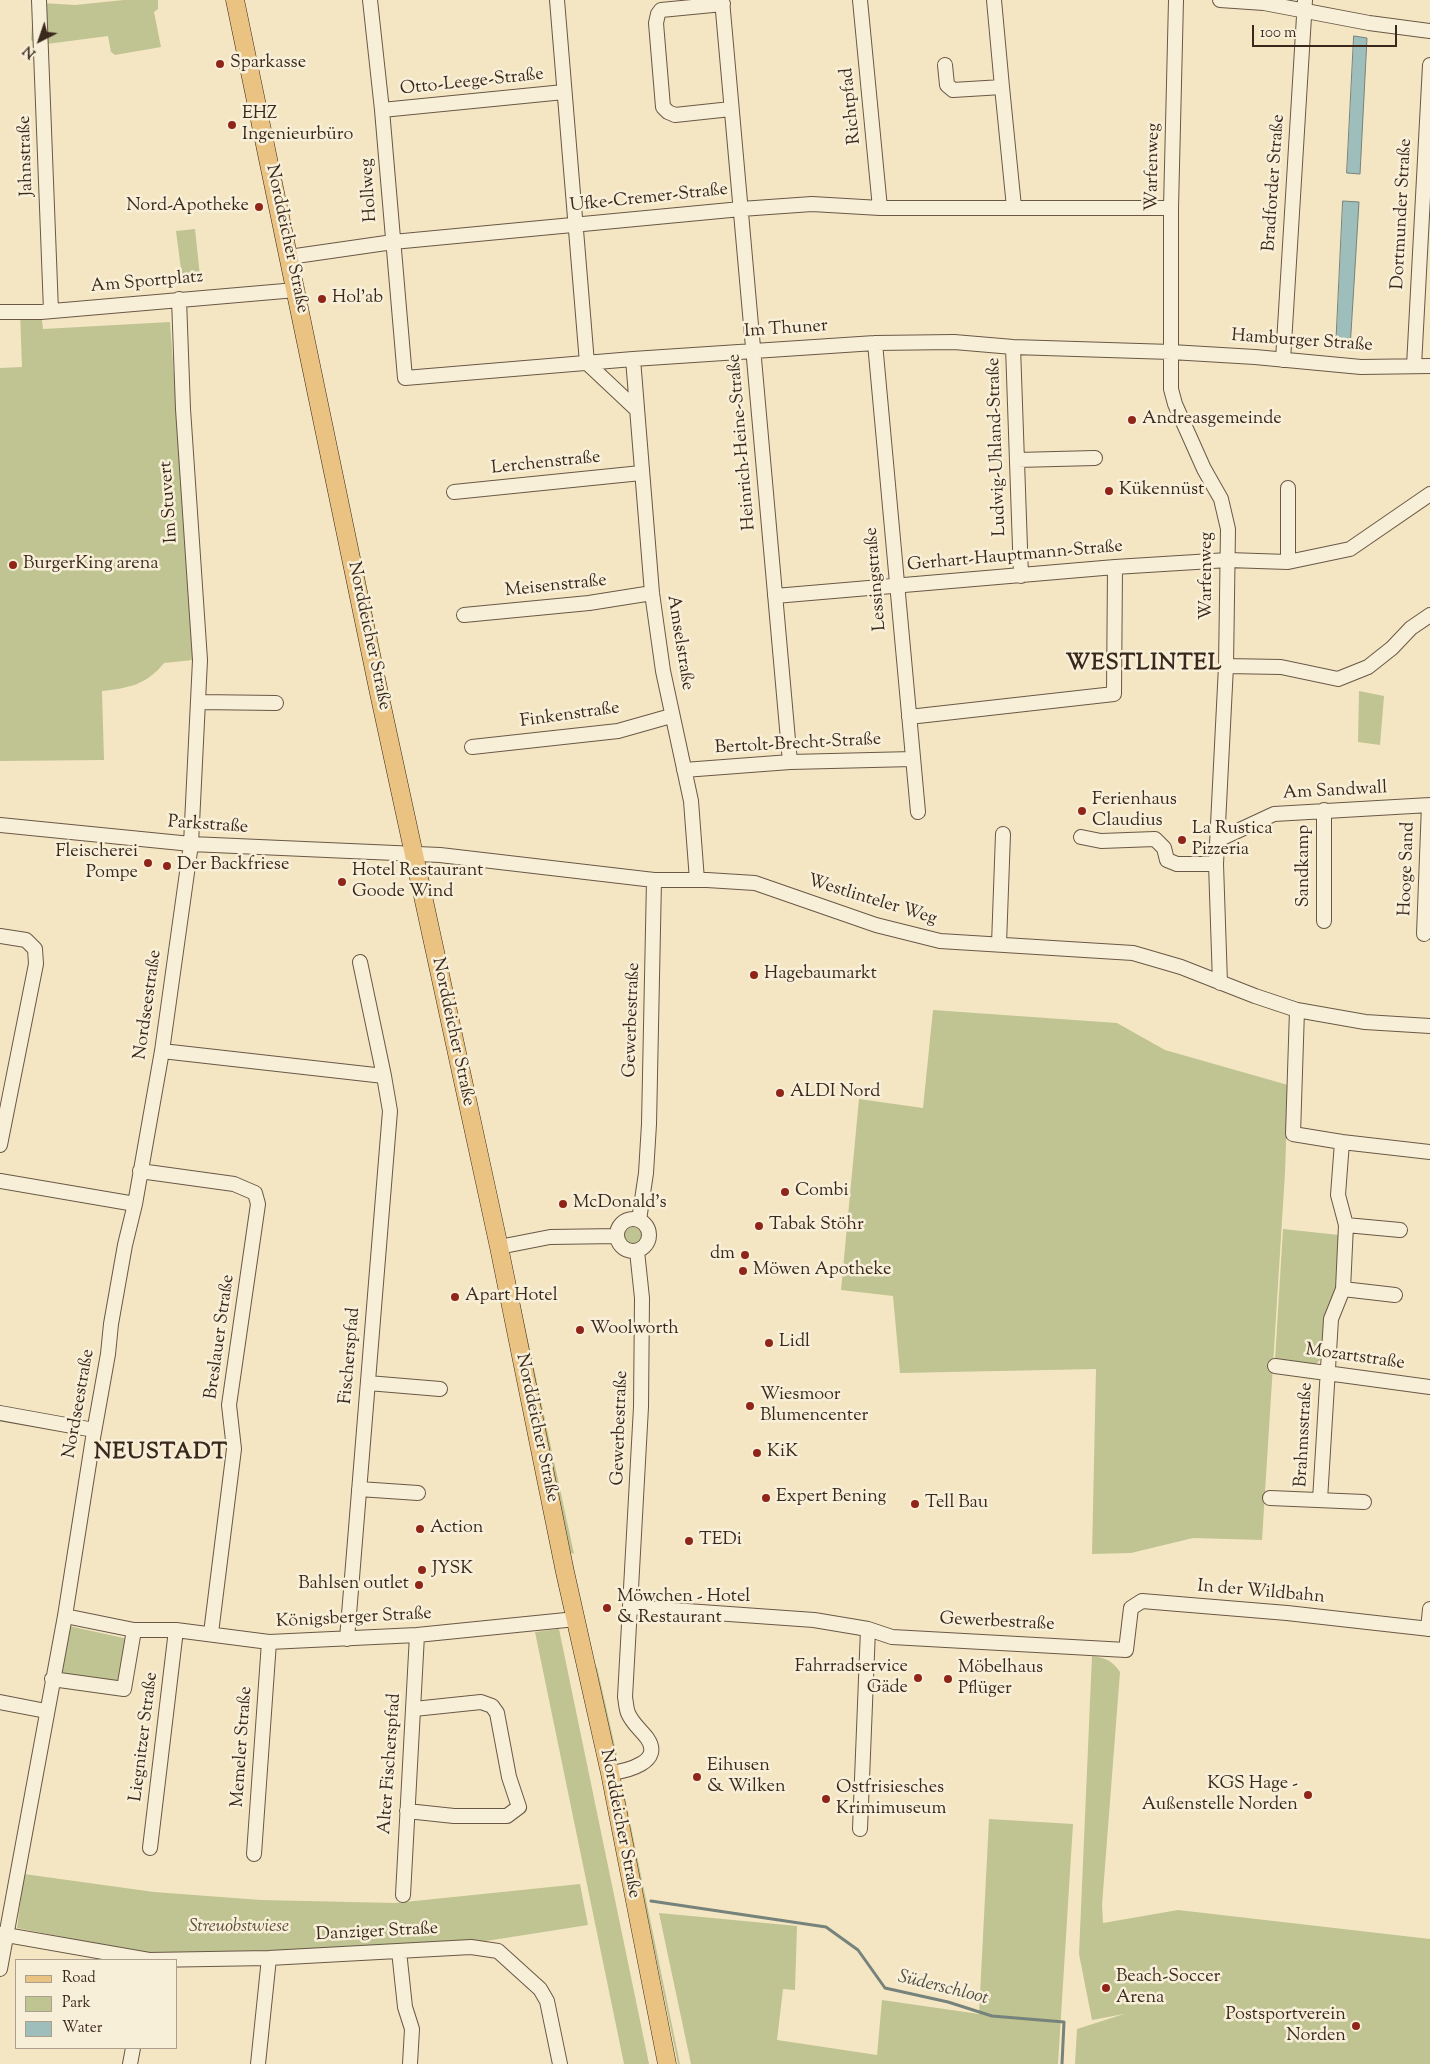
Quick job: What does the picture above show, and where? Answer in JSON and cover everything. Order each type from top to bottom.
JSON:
[{"type":"main road","name":"Norddeicher Straße","points":[[235,0],[379,693],[415,854],[610,1773],[667,2064]]},
{"type":"street","name":"Jahnstraße","points":[[39,0],[51,310]]},
{"type":"street","name":"Hollweg","points":[[370,0],[382,110],[405,378]]},
{"type":"street","points":[[557,0],[587,363],[637,410]]},
{"type":"street","name":"Richtpfad","points":[[860,0],[880,208]]},
{"type":"street","points":[[994,0],[1014,207]]},
{"type":"street","name":"Warfenweg","points":[[1176,0],[1171,208],[1171,389],[1175,404],[1204,469],[1221,499],[1228,529],[1226,666],[1216,864],[1220,983]]},
{"type":"street","points":[[1220,0],[1305,5],[1369,23],[1430,30]]},
{"type":"street","points":[[722,2],[662,10],[658,14],[656,23],[663,107],[675,115],[731,109]]},
{"type":"street","name":"Heinrich-Heine-Straße","points":[[722,2],[790,762]]},
{"type":"street","name":"Bradforder Straße","points":[[1283,360],[1305,5]]},
{"type":"street","points":[[945,65],[947,84],[953,90],[1002,86]]},
{"type":"street","name":"Dortmunder Straße","points":[[1414,366],[1430,65]]},
{"type":"street","name":"Otto-Leege-Straße","points":[[382,110],[564,92]]},
{"type":"street","name":"Ufke-Cremer-Straße","points":[[289,257],[393,242],[812,204],[880,208],[1171,208]]},
{"type":"street","name":"Am Sportplatz","points":[[0,312],[51,310],[296,290]]},
{"type":"street","name":"Im Stuvert","points":[[179,299],[184,419],[200,660],[191,844]]},
{"type":"street","name":"Im Thuner","points":[[405,378],[633,359],[875,343],[954,342],[1012,347],[1171,352]]},
{"type":"street","name":"Lessingstraße","points":[[875,343],[918,812]]},
{"type":"street","name":"Ludwig-Uhland-Straße","points":[[1012,347],[1021,576]]},
{"type":"street","name":"Hamburger Straße","points":[[1171,352],[1361,366],[1430,366]]},
{"type":"street","name":"Amselstraße","points":[[633,359],[652,593],[672,716],[691,801],[698,880]]},
{"type":"street","points":[[1017,460],[1095,458]]},
{"type":"street","name":"Lerchenstraße","points":[[454,492],[641,472]]},
{"type":"street","points":[[1288,488],[1288,562]]},
{"type":"street","name":"Gerhart-Hauptmann-Straße","points":[[775,596],[1115,567],[1228,560],[1288,562],[1350,549],[1430,494]]},
{"type":"street","points":[[909,717],[1114,694],[1115,567]]},
{"type":"street","name":"Meisenstraße","points":[[464,615],[589,603],[652,593]]},
{"type":"street","points":[[1226,666],[1281,667],[1338,679],[1368,667],[1392,648],[1411,628],[1430,615]]},
{"type":"street","points":[[199,702],[276,704]]},
{"type":"street","name":"Finkenstraße","points":[[472,748],[618,730],[672,716]]},
{"type":"street","name":"Bertolt-Brecht-Straße","points":[[684,770],[790,762],[913,759]]},
{"type":"street","name":"Am Sandwall","points":[[1218,840],[1274,814],[1430,805]]},
{"type":"street","name":"Hooge Sand","points":[[1424,934],[1430,805]]},
{"type":"street","name":"Sandkamp","points":[[1324,810],[1324,921]]},
{"type":"street","name":"Parkstraße","points":[[0,825],[191,844],[415,854]]},
{"type":"street","points":[[999,944],[1003,834]]},
{"type":"street","points":[[1081,837],[1101,841],[1155,839],[1164,848],[1167,860],[1177,864],[1216,864]]},
{"type":"street","name":"Nordseestraße","points":[[0,1969],[3,1934],[65,1616],[94,1430],[108,1354],[111,1324],[125,1245],[135,1204],[162,1051],[191,844]]},
{"type":"street","name":"Westlinteler Weg","points":[[415,854],[440,855],[654,880],[755,883],[906,934],[940,941],[1133,953],[1181,967],[1297,1010],[1365,1022],[1430,1026]]},
{"type":"street","name":"Gewerbestraße","points":[[610,1773],[637,1767],[646,1762],[651,1753],[651,1745],[628,1713],[625,1697],[636,1507],[642,1325],[642,1292],[637,1251],[646,1245],[649,1236],[646,1225],[639,1220],[648,1143],[654,966],[654,880]]},
{"type":"street","points":[[0,936],[26,940],[35,950],[36,964],[0,1145]]},
{"type":"street","name":"Fischerspfad","points":[[347,1639],[390,1111],[360,962]]},
{"type":"street","points":[[1297,1010],[1293,1134],[1342,1142],[1430,1152]]},
{"type":"street","points":[[162,1051],[384,1076]]},
{"type":"street","name":"Brahmsstraße","points":[[1320,1500],[1331,1319],[1343,1289],[1346,1225],[1338,1195],[1342,1142]]},
{"type":"street","name":"Breslauer Straße","points":[[140,1171],[234,1184],[255,1193],[258,1204],[229,1405],[234,1449],[211,1633]]},
{"type":"street","points":[[0,1181],[135,1204]]},
{"type":"street","points":[[637,1251],[628,1251],[623,1248],[617,1236],[618,1229],[624,1222],[632,1219],[639,1220]]},
{"type":"street","points":[[1346,1225],[1400,1230]]},
{"type":"street","points":[[499,1247],[550,1237],[617,1236]]},
{"type":"street","points":[[1343,1289],[1395,1295]]},
{"type":"street","name":"Mozartstraße","points":[[1275,1366],[1430,1387]]},
{"type":"street","points":[[368,1383],[440,1389]]},
{"type":"street","points":[[0,1413],[94,1430]]},
{"type":"street","points":[[359,1489],[418,1493]]},
{"type":"street","name":"Brahmsstraße","points":[[1270,1498],[1364,1502]]},
{"type":"street","name":"In der Wildbahn","points":[[1126,1650],[1131,1608],[1142,1601],[1288,1613],[1429,1629]]},
{"type":"street","name":"Gewerbestraße","points":[[630,1607],[814,1620],[868,1629],[892,1637],[1126,1650]]},
{"type":"street","points":[[1429,1629],[1430,1609]]},
{"type":"street","name":"Königsberger Straße","points":[[65,1616],[134,1630],[176,1630],[211,1633],[269,1642],[417,1636],[576,1619]]},
{"type":"street","points":[[860,1829],[868,1629]]},
{"type":"street","points":[[52,1679],[124,1688],[134,1630]]},
{"type":"street","name":"Liegnitzer Straße","points":[[150,1848],[176,1630]]},
{"type":"street","name":"Alter Fischerspfad","points":[[403,1894],[406,1811],[414,1709],[417,1636]]},
{"type":"street","name":"Memeler Straße","points":[[254,1854],[269,1642]]},
{"type":"street","points":[[0,1702],[46,1711]]},
{"type":"street","points":[[406,1811],[454,1816],[507,1816],[519,1807],[509,1778],[497,1713],[492,1706],[481,1702],[414,1709]]},
{"type":"street","name":"Danziger Straße","points":[[3,1934],[143,1959]]},
{"type":"street","name":"Danziger Straße","points":[[178,1960],[269,1958],[471,1947],[498,1952],[535,1984],[548,2001],[560,2064]]},
{"type":"street","points":[[399,1951],[405,2007],[412,2029],[410,2064]]},
{"type":"street","points":[[258,2064],[269,1958]]},
{"type":"street","points":[[130,2064],[133,2049]]},
{"type":"green space","points":[[124,0],[158,0],[158,9],[154,12],[161,47],[115,55],[111,52],[108,36],[39,45],[31,40],[33,9],[42,3],[75,5]]},
{"type":"green space","points":[[195,229],[200,276],[182,277],[176,231]]},
{"type":"green space","points":[[20,312],[41,312],[43,329],[170,322],[193,660],[164,663],[144,681],[129,687],[102,691],[104,760],[0,761],[0,368],[22,367]]},
{"type":"green space","points":[[1359,691],[1384,696],[1380,745],[1358,742]]},
{"type":"green space","points":[[933,1010],[1117,1023],[1165,1050],[1288,1085],[1285,1173],[1262,1540],[1193,1538],[1131,1553],[1092,1554],[1096,1369],[900,1373],[893,1296],[841,1290],[859,1099],[923,1108]]},
{"type":"green space","points":[[633,1227],[641,1232],[642,1236],[637,1244],[633,1245],[625,1240],[624,1236],[629,1228]]},
{"type":"green space","points":[[1283,1229],[1339,1235],[1336,1295],[1323,1357],[1316,1364],[1275,1360]]},
{"type":"green space","points":[[514,1275],[574,1554],[571,1553],[511,1277]]},
{"type":"green space","points":[[69,1626],[128,1639],[121,1686],[62,1677]]},
{"type":"green space","points":[[559,1629],[649,2064],[624,2064],[535,1632]]},
{"type":"green space","points":[[1092,1656],[1108,1660],[1120,1672],[1102,1905],[1103,1923],[1178,1910],[1430,1939],[1430,2064],[1075,2064],[1077,2029],[1124,2014],[1092,2020],[1079,1954]]},
{"type":"green space","points":[[597,1667],[618,1760],[615,1760]]},
{"type":"green space","points":[[624,1793],[680,2064],[678,2064],[623,1797]]},
{"type":"green space","points":[[989,1819],[1073,1824],[1058,2064],[691,2064],[659,1913],[797,1926],[795,1990],[783,1989],[777,2040],[877,2055],[882,2000],[979,2014]]},
{"type":"green space","name":"Streuobstwiese","points":[[24,1874],[154,1892],[261,1900],[395,1903],[580,1884],[588,1925],[486,1941],[270,1953],[150,1954],[17,1928]]},
{"type":"water","points":[[1354,36],[1367,38],[1360,174],[1347,173]]},
{"type":"water","points":[[1343,201],[1359,202],[1350,349],[1336,348]]},
{"type":"waterway","name":"Süderschloot","points":[[651,1901],[826,1927],[858,1950],[885,1988],[948,2002],[992,2016],[1064,2022],[1062,2064]]},
{"type":"place","name":"Sparkasse","points":[[220,64]]},
{"type":"place","name":"EHZ Ingenieurbüro","points":[[232,125]]},
{"type":"place","name":"Nord-Apotheke","points":[[259,207]]},
{"type":"place","name":"Hol'ab","points":[[322,299]]},
{"type":"place","name":"Andreasgemeinde","points":[[1132,420]]},
{"type":"place","name":"Kükennüst","points":[[1109,491]]},
{"type":"place","name":"BurgerKing arena","points":[[13,565]]},
{"type":"place","name":"Ferienhaus Claudius","points":[[1082,811]]},
{"type":"place","name":"La Rustica Pizzeria","points":[[1182,840]]},
{"type":"place","name":"Fleischerei Pompe","points":[[148,863]]},
{"type":"place","name":"Der Backfriese","points":[[167,866]]},
{"type":"place","name":"Hotel Restaurant Goode Wind","points":[[342,882]]},
{"type":"place","name":"Hagebaumarkt","points":[[754,975]]},
{"type":"place","name":"ALDI Nord","points":[[780,1093]]},
{"type":"place","name":"Combi","points":[[785,1192]]},
{"type":"place","name":"McDonald's","points":[[563,1204]]},
{"type":"place","name":"Tabak Stöhr","points":[[759,1226]]},
{"type":"place","name":"dm","points":[[745,1255]]},
{"type":"place","name":"Möwen Apotheke","points":[[743,1271]]},
{"type":"place","name":"Apart Hotel","points":[[455,1297]]},
{"type":"place","name":"Woolworth","points":[[580,1330]]},
{"type":"place","name":"Lidl","points":[[769,1343]]},
{"type":"place","name":"Wiesmoor Blumencenter","points":[[750,1406]]},
{"type":"place","name":"KiK","points":[[757,1453]]},
{"type":"place","name":"Expert Bening","points":[[766,1498]]},
{"type":"place","name":"Tell Bau","points":[[915,1504]]},
{"type":"place","name":"Action","points":[[420,1529]]},
{"type":"place","name":"TEDi","points":[[689,1541]]},
{"type":"place","name":"JYSK","points":[[422,1570]]},
{"type":"place","name":"Bahlsen outlet","points":[[419,1585]]},
{"type":"place","name":"Möwchen - Hotel & Restaurant","points":[[607,1608]]},
{"type":"place","name":"Fahrradservice Gäde","points":[[918,1678]]},
{"type":"place","name":"Möbelhaus Pflüger","points":[[948,1679]]},
{"type":"place","name":"Eihusen & Wilken","points":[[697,1777]]},
{"type":"place","name":"KGS Hage - Außenstelle Norden","points":[[1308,1795]]},
{"type":"place","name":"Ostfrisiesches Krimimuseum","points":[[826,1799]]},
{"type":"place","name":"Beach-Soccer Arena","points":[[1106,1988]]},
{"type":"place","name":"Postsportverein Norden","points":[[1356,2026]]},
{"type":"district","name":"WESTLINTEL","points":[[1144,665]]},
{"type":"district","name":"NEUSTADT","points":[[161,1454]]}]
